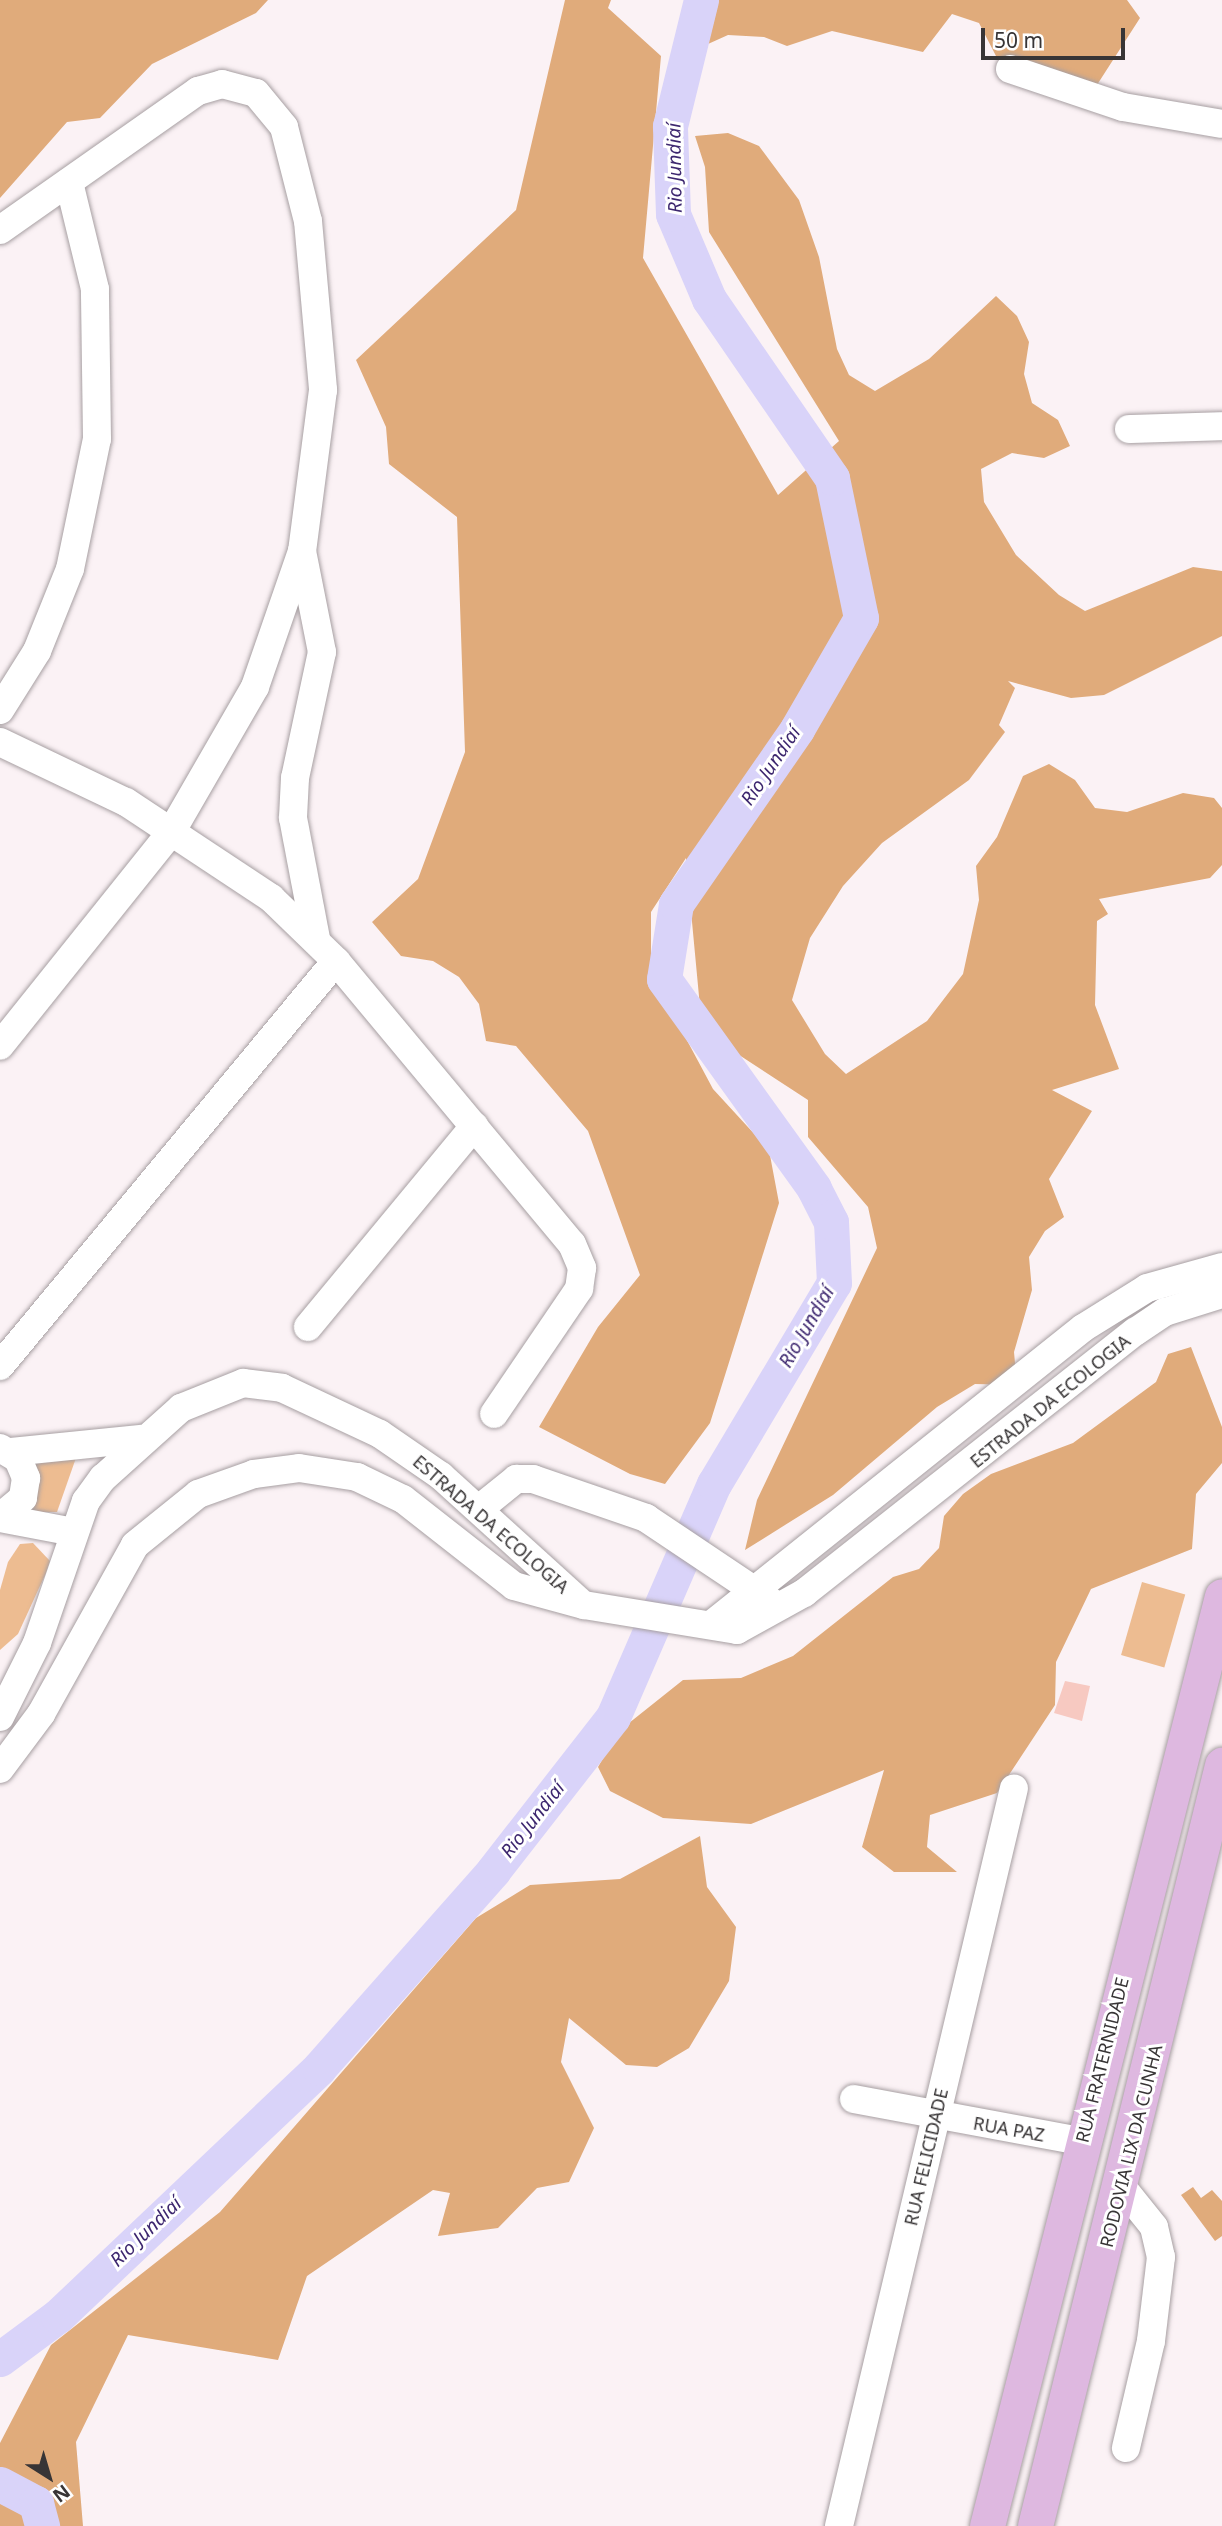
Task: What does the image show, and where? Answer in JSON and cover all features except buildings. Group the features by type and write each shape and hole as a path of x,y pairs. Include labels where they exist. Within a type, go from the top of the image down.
{"main road":[{"name":"RUA FRATERNIDADE","path":"987,2526 1082,2140 1222,1596"},
{"name":"RODOVIA LIX DA CUNHA","path":"1035,2526 1128,2162 1222,1765"},
{"path":"1082,2140 1128,2162"}],"street":[{"path":"1010,69 1123,107 1222,124"},
{"path":"0,230 209,86 246,88 280,117 308,221 322,337 320,433 302,551 255,687 172,831 0,1046"},
{"path":"0,710 37,650 70,569 97,439 95,289 68,182"},
{"path":"1129,429 1222,426"},
{"path":"302,551 323,652 295,778 293,818 316,939"},
{"path":"0,742 172,831 239,873 316,939 572,1244 582,1268 573,1299 494,1414"},
{"path":"0,1366 336,961"},
{"path":"308,1327 474,1126"},
{"path":"1210,1269 1222,1250"},
{"name":"ESTRADA DA ECOLOGIA","path":"711,1625 755,1593 1083,1328 1147,1288 1210,1269"},
{"name":"ESTRADA DA ECOLOGIA","path":"711,1625 737,1630 781,1607 954,1479 1135,1332 1165,1312 1222,1294"},
{"name":"ESTRADA DA ECOLOGIA","path":"0,1717 12,1671 86,1501 140,1439 181,1408 243,1383 282,1388 380,1434 479,1508 584,1605"},
{"path":"5,1450 140,1439"},
{"path":"0,1518 17,1507 26,1488 24,1468 5,1450"},
{"name":"ESTRADA DA ECOLOGIA","path":"0,1769 41,1714 135,1545 198,1494 254,1474 299,1468 357,1477 403,1499 514,1586 584,1605"},
{"path":"479,1508 516,1479 533,1479 646,1518 717,1572 781,1607"},
{"path":"0,1518 74,1532"},
{"path":"584,1605 711,1625"},
{"name":"RUA FELICIDADE","path":"839,2526 1014,1788"},
{"name":"RUA PAZ","path":"854,2099 936,2117 1082,2140"},
{"path":"1126,2448 1151,2341 1161,2257 1154,2227 1128,2162"}],"shaded area":[{"path":"0,0 268,0 256,13 152,64 100,118 67,122 0,198"},
{"path":"565,0 611,0 608,8 661,56 643,258 778,495 839,441 709,232 705,167 695,136 728,133 759,146 799,200 819,257 837,349 849,375 875,391 929,359 996,296 1017,316 1029,342 1024,374 1032,403 1058,420 1070,446 1044,458 1012,453 981,469 984,502 1016,555 1059,595 1085,611 1193,567 1222,571 1222,636 1104,695 1071,698 1008,681 1015,688 999,725 1005,732 969,780 882,843 843,886 810,938 792,1000 825,1054 846,1074 927,1021 963,974 979,900 976,866 997,837 1023,776 1049,764 1075,780 1095,808 1127,812 1183,793 1214,798 1222,808 1222,865 1210,878 1099,899 1108,914 1097,921 1095,1005 1119,1069 1052,1090 1092,1111 1049,1179 1064,1217 1045,1231 1029,1257 1032,1290 1014,1352 1017,1385 975,1384 937,1407 833,1495 745,1550 757,1500 877,1248 868,1207 808,1137 808,1100 733,1051 700,1007 686,858 651,912 651,973 713,1089 769,1150 779,1203 710,1423 665,1484 630,1474 539,1427 598,1327 640,1275 588,1131 516,1046 486,1041 479,1004 459,977 433,961 401,956 372,922 418,879 465,752 457,517 389,464 386,427 356,360 516,210"},
{"path":"719,0 1127,0 1140,18 1095,88 996,56 979,23 952,14 923,52 832,31 787,46 764,37 728,35 708,44"},
{"path":"1191,1347 1222,1427 1222,1463 1196,1494 1192,1549 1091,1589 1056,1662 1055,1705 997,1793 930,1815 927,1847 957,1872 894,1872 862,1847 884,1770 751,1824 663,1818 610,1791 598,1767 619,1731 683,1680 741,1678 793,1656 893,1577 919,1569 939,1548 944,1516 963,1494 991,1474 1073,1443 1156,1382 1168,1354"},
{"path":"77,1455 57,1512 31,1512 34,1462"},
{"path":"33,1543 50,1561 18,1634 0,1650 0,1590 8,1562 20,1544"},
{"path":"1142,1582 1185,1594 1164,1667 1121,1655"},
{"path":"700,1836 707,1887 736,1927 729,1981 689,2048 657,2067 626,2065 569,2018 561,2062 594,2128 569,2182 537,2188 498,2228 438,2236 450,2193 433,2190 307,2276 278,2360 128,2335 76,2442 83,2526 0,2526 0,2443 51,2345 220,2212 476,1918 530,1885 620,1879"},
{"path":"1193,2187 1201,2198 1212,2190 1222,2201 1222,2236 1215,2241 1181,2195"}],"waterway":[{"name":"Rio Jundiaí","path":"0,2359 58,2316 319,2068 493,1871 613,1717 714,1484 834,1283 831,1222 814,1188 664,979 676,904 797,729 861,618 832,478 709,299 673,214 670,126 701,0"},
{"name":"Rio Jundiaí","path":"0,2484 36,2503 42,2526"}]}
